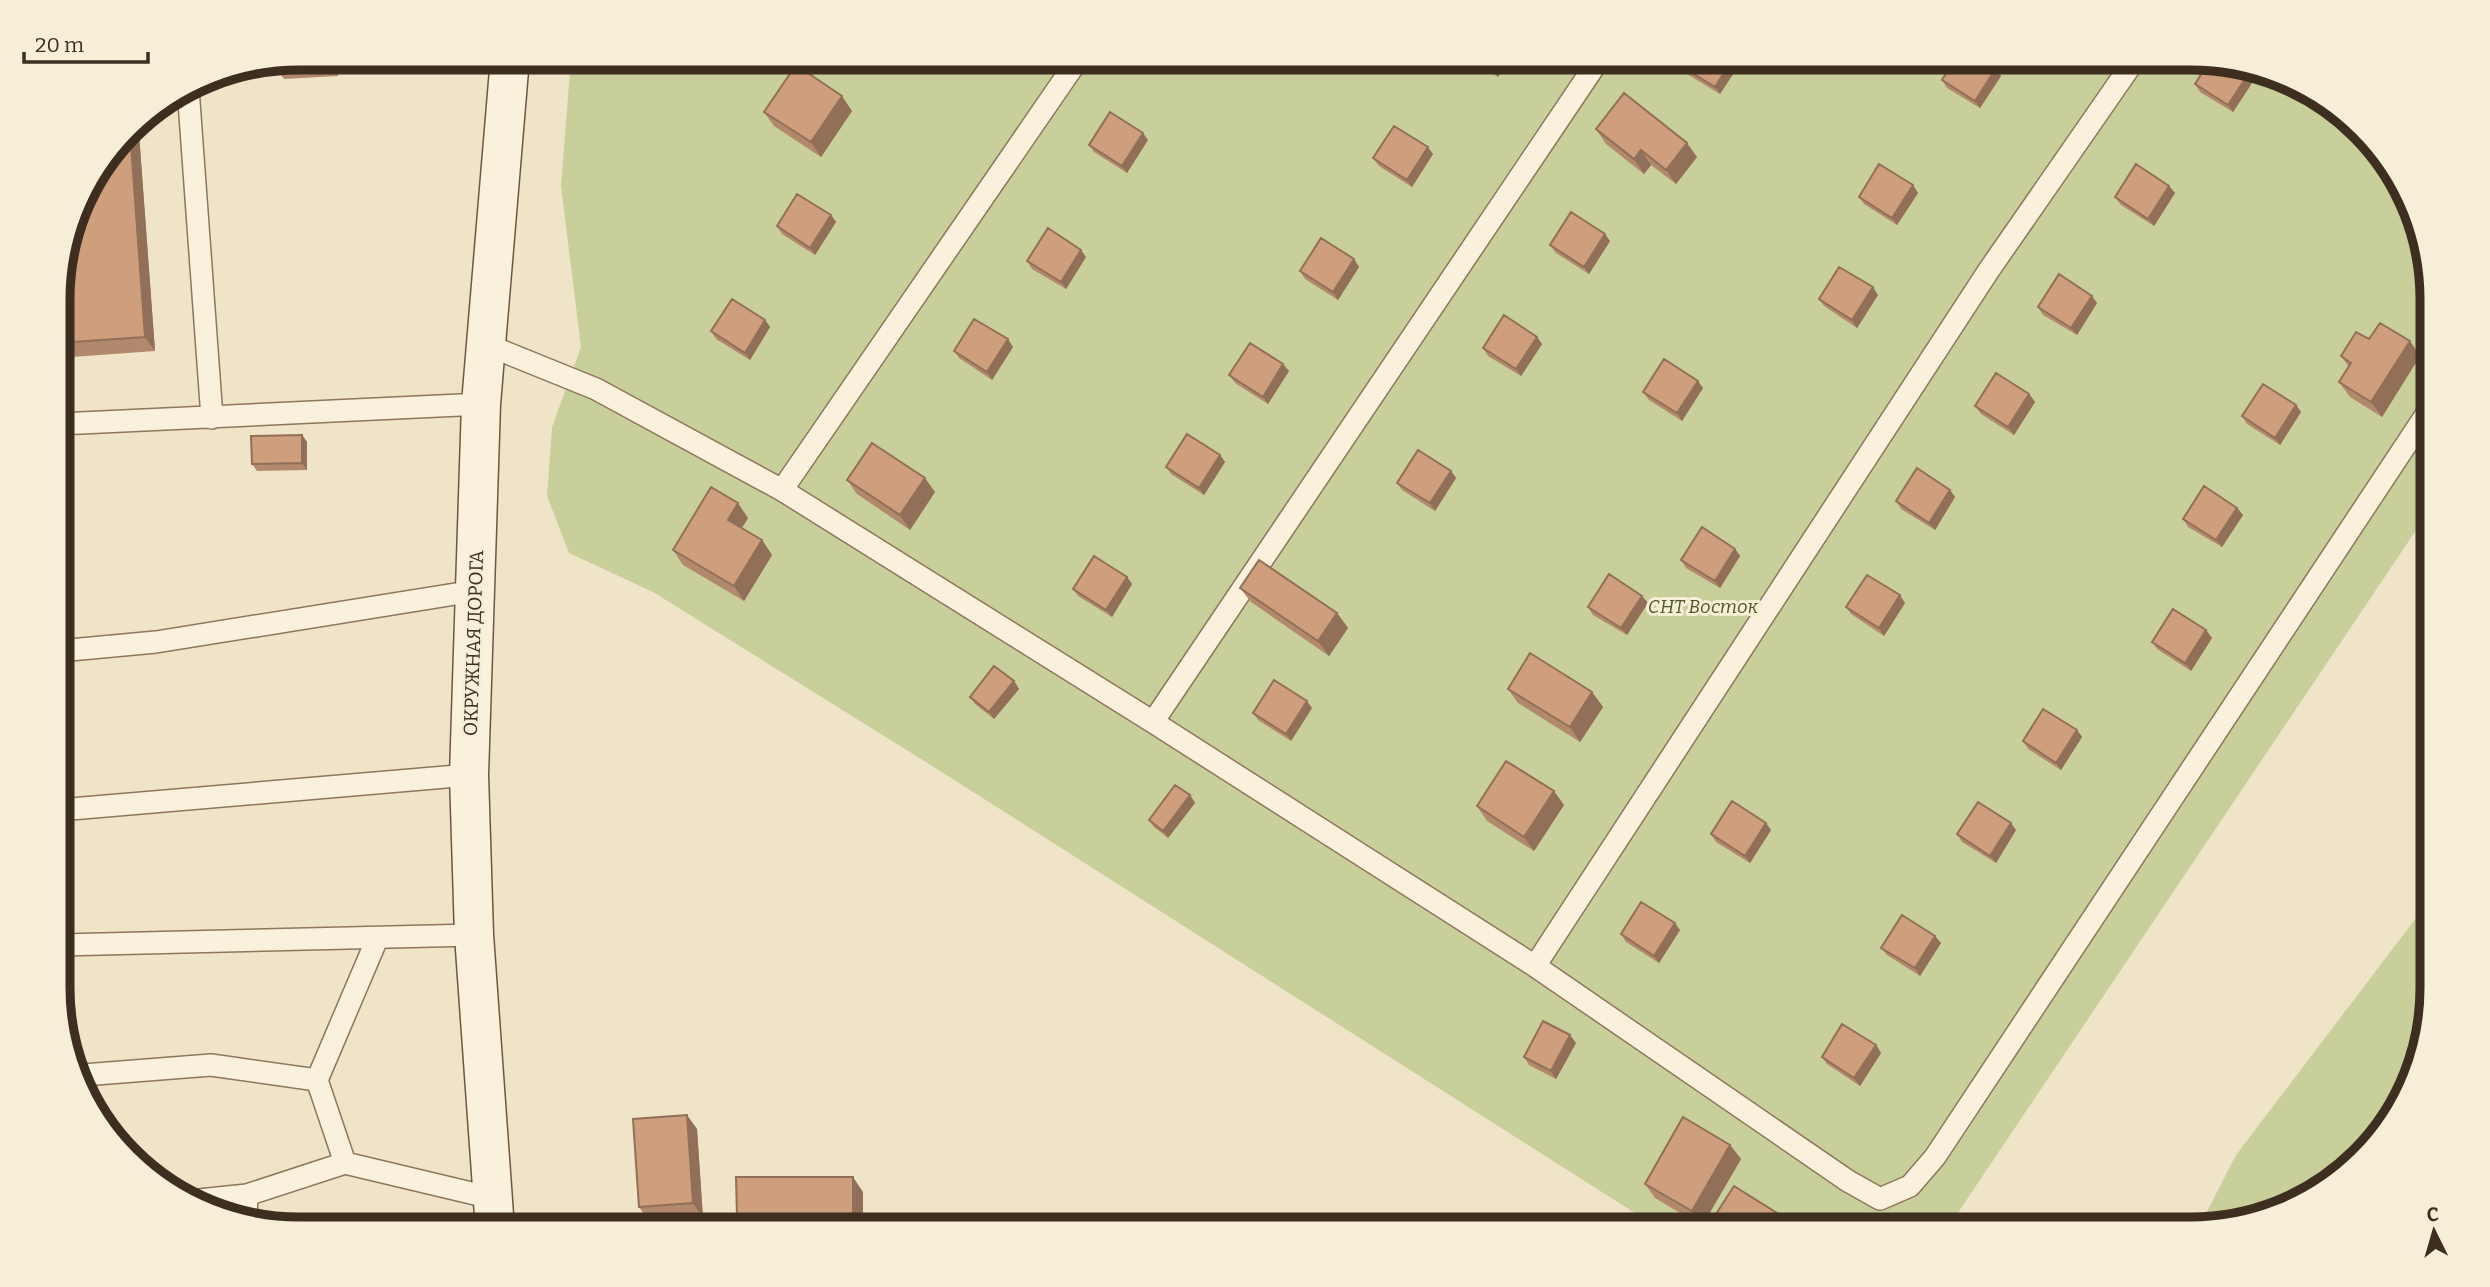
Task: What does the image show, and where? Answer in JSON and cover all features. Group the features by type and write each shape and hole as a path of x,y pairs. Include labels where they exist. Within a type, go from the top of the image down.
{"main road":[{"name":"ОКРУЖНАЯ ДОРОГА","path":"494,1213 474,935 469,775 481,404 509,70"}],"lane":[{"path":"782,490 1071,70"},
{"path":"1153,722 1593,70"},
{"path":"1535,966 1989,270 2128,70"},
{"path":"189,99 212,418"},
{"path":"485,344 596,389 782,490 1153,722 1535,966 1848,1181 1880,1199 1910,1186 1934,1157 2420,424"},
{"path":"70,424 481,404"},
{"path":"70,650 156,642 474,591"},
{"path":"70,809 469,775"},
{"path":"70,944 474,935"},
{"path":"345,1163 317,1080 377,939"},
{"path":"87,1074 211,1065 317,1080"},
{"path":"211,1199 247,1195 345,1163 494,1213"},
{"path":"246,1210 247,1195"}],"green space":[{"name":"СНТ Восток","path":"570,70 2191,70 2235,74 2292,94 2342,127 2363,148 2381,172 2408,226 2416,255 2420,299 2420,524 1955,1217 1641,1217 929,764 653,592 569,553 547,496 552,427 581,347 561,186"},
{"path":"2420,913 2420,1003 2416,1032 2396,1089 2363,1139 2342,1160 2292,1193 2235,1213 2204,1217 2236,1155"}],"building":[{"path":"793,70 803,70 842,96 811,142 764,112"},
{"path":"1687,70 1726,70 1715,87"},
{"path":"1948,70 1995,70 1975,101 1942,80"},
{"path":"2203,71 2246,77 2228,105 2195,84"},
{"path":"1624,93 1687,143 1666,170 1641,150 1634,159 1596,129"},
{"path":"1110,112 1143,133 1122,166 1089,145"},
{"path":"1394,126 1428,147 1407,180 1373,158"},
{"path":"131,144 145,337 70,342 70,284 78,240 87,212 101,185"},
{"path":"1879,164 1913,185 1892,218 1859,197"},
{"path":"2136,164 2169,186 2148,219 2115,197"},
{"path":"797,194 831,215 810,248 777,226"},
{"path":"1571,212 1605,234 1584,267 1550,245"},
{"path":"1048,228 1081,250 1061,282 1027,261"},
{"path":"1321,238 1354,259 1333,292 1300,271"},
{"path":"1839,267 1873,287 1852,320 1819,299"},
{"path":"2059,274 2092,296 2071,328 2038,307"},
{"path":"732,299 765,320 745,353 711,331"},
{"path":"1504,315 1537,337 1516,369 1483,348"},
{"path":"974,319 1008,339 987,372 954,351"},
{"path":"2380,323 2410,341 2371,402 2339,382 2351,363 2341,356 2356,332 2369,339"},
{"path":"1250,343 1283,364 1263,397 1229,375"},
{"path":"1664,359 1698,381 1677,413 1643,392"},
{"path":"1996,373 2029,394 2008,427 1975,406"},
{"path":"2263,384 2296,405 2275,438 2242,416"},
{"path":"1187,434 1220,455 1199,488 1166,467"},
{"path":"302,435 302,463 252,464 251,436"},
{"path":"872,443 925,478 900,515 847,480"},
{"path":"1418,450 1451,471 1430,503 1397,483"},
{"path":"1917,468 1950,490 1929,523 1896,501"},
{"path":"2204,486 2237,508 2216,540 2183,519"},
{"path":"711,487 738,503 728,520 762,540 734,586 673,550"},
{"path":"1702,527 1735,549 1715,581 1681,560"},
{"path":"1094,556 1127,577 1106,610 1073,589"},
{"path":"1259,560 1337,613 1318,641 1240,588"},
{"path":"1609,574 1642,596 1621,628 1588,607"},
{"path":"1867,575 1900,595 1879,628 1846,607"},
{"path":"2173,609 2206,630 2185,663 2152,642"},
{"path":"1530,653 1592,692 1570,727 1508,689"},
{"path":"994,666 1014,681 989,712 970,697"},
{"path":"1274,680 1307,701 1286,734 1253,713"},
{"path":"2043,709 2077,730 2056,763 2023,741"},
{"path":"1506,761 1554,791 1524,837 1477,806"},
{"path":"1175,785 1190,795 1163,831 1149,820"},
{"path":"1732,801 1766,823 1745,856 1711,834"},
{"path":"1978,802 2011,823 1990,856 1957,834"},
{"path":"1641,902 1675,923 1654,956 1621,934"},
{"path":"1902,915 1935,936 1915,968 1881,948"},
{"path":"1543,1021 1570,1035 1551,1071 1524,1057"},
{"path":"1842,1024 1876,1045 1854,1078 1822,1057"},
{"path":"687,1115 693,1203 639,1207 633,1119"},
{"path":"1683,1117 1730,1145 1692,1211 1645,1184"},
{"path":"736,1177 853,1177 853,1217 737,1217"},
{"path":"1734,1186 1780,1215 1779,1217 1714,1217"}]}
